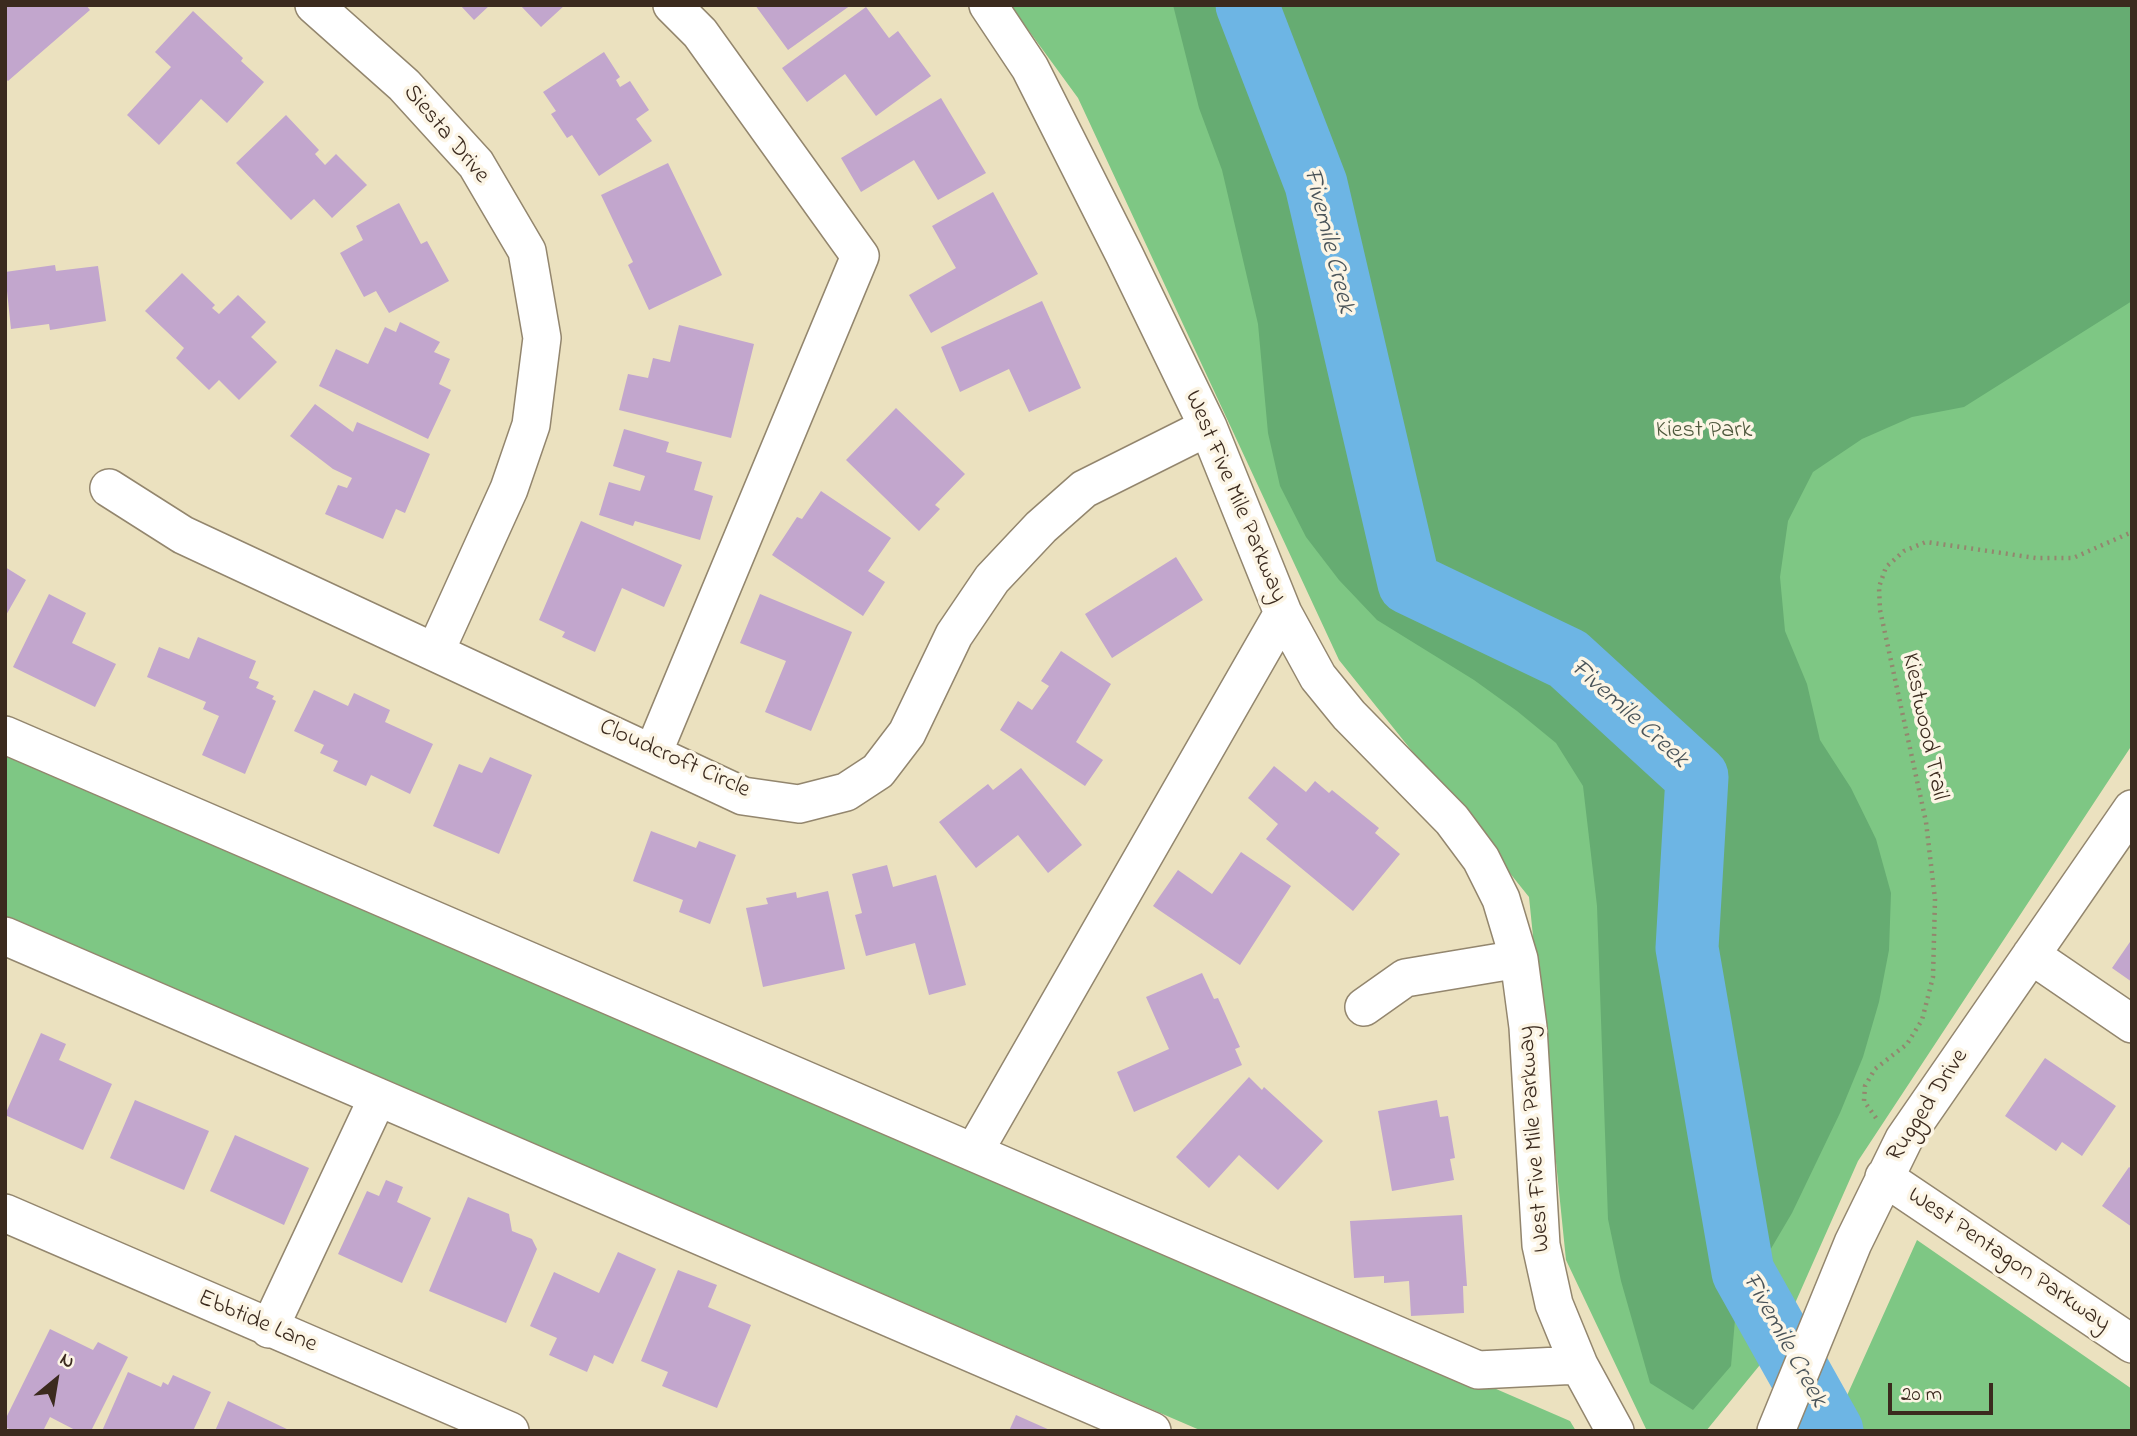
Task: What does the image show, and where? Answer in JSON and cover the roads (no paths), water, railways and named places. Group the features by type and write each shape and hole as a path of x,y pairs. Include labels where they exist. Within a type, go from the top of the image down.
{"street":[{"name":"Siesta Drive","path":"314,5 404,85 476,164 527,251 542,338 531,425 509,489 436,650"},
{"path":"653,753 860,256 700,33 672,5"},
{"name":"West Five Mile Parkway","path":"988,5 1030,68 1208,427 1283,613 1318,677 1349,715 1421,785 1481,859 1501,899 1519,959 1528,1027 1541,1245 1555,1304 1579,1365 1615,1431"},
{"name":"Cloudcroft Circle","path":"109,488 183,535 436,650 744,796 799,804 846,792 878,771 906,733 954,635 992,579 1041,527 1084,489 1208,427"},
{"path":"975,1150 1283,613"},
{"path":"5,735 975,1150 1478,1370 1579,1365"},
{"name":"Rugged Drive","path":"1776,1431 1853,1243 1904,1139 2132,809"},
{"path":"5,936 1152,1431"},
{"path":"2031,955 2132,1024"},
{"path":"1364,1007 1405,978 1519,959"},
{"path":"269,1329 378,1097"},
{"name":"West Pentagon Parkway","path":"1884,1177 2132,1344"},
{"name":"Ebbtide Lane","path":"5,1213 510,1431"}],"waterway":[{"name":"Fivemile Creek","path":"1247,5 1316,184 1409,583 1568,659 1697,777 1687,948 1743,1272 1832,1431"}],"park label":[{"name":"Kiest Park","path":"1704,432"}]}
